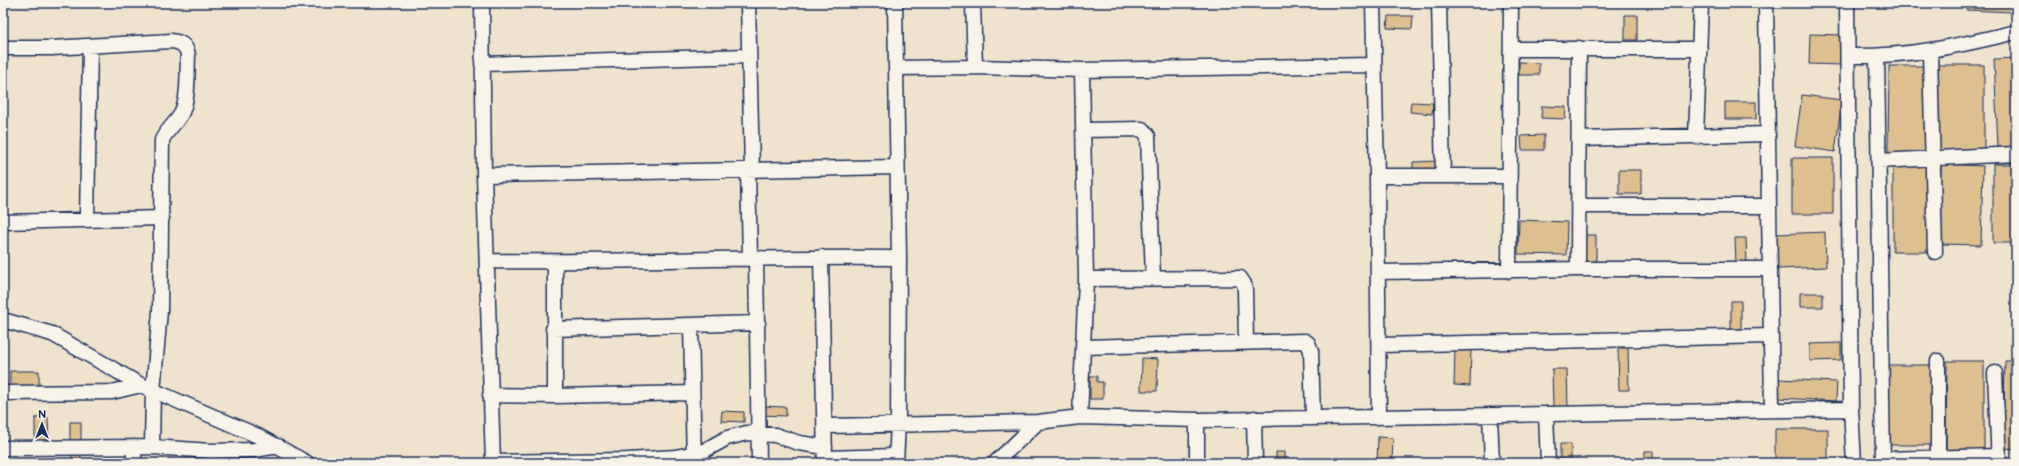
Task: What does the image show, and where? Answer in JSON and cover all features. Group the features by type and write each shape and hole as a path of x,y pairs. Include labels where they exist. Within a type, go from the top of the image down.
{"street":[{"path":"482,3 484,175 493,463 628,462 694,459 727,438 738,434 759,432 775,435 799,443 825,456 896,460 898,423 899,258 895,3"},
{"path":"748,3 750,170 753,258 758,323 759,463"},
{"path":"973,3 975,67"},
{"path":"1373,3 1377,176 1378,417"},
{"path":"1439,3 1443,176"},
{"path":"1509,271 1511,3"},
{"path":"1696,137 1701,3"},
{"path":"1766,3 1768,269 1772,409"},
{"path":"1847,3 1851,409 1854,463"},
{"path":"1848,56 1877,56 1930,51 2016,32"},
{"path":"3,48 90,46 171,41 183,44 187,49 188,55 185,101 178,119 165,134 162,140 160,311 147,388 152,447"},
{"path":"87,220 90,46"},
{"path":"1578,269 1580,48"},
{"path":"1511,49 1700,49"},
{"path":"1930,51 1935,252"},
{"path":"482,64 749,56"},
{"path":"1877,56 1883,461 1999,459 1995,373"},
{"path":"897,68 975,67 1082,70 1374,65"},
{"path":"1080,417 1086,279 1082,70"},
{"path":"1084,130 1137,128 1142,129 1148,136 1153,278"},
{"path":"1580,139 1767,134"},
{"path":"1879,161 2016,154"},
{"path":"484,175 897,167"},
{"path":"1377,176 1509,176"},
{"path":"1579,206 1768,206"},
{"path":"3,222 162,218"},
{"path":"487,261 555,262 821,257 899,258"},
{"path":"821,257 825,456"},
{"path":"555,262 553,329 555,396"},
{"path":"1378,272 1578,269 1768,269"},
{"path":"1086,279 1240,278 1244,284 1245,290 1246,342"},
{"path":"3,320 52,334 147,388 278,446 307,463"},
{"path":"553,329 758,323"},
{"path":"691,326 694,459"},
{"path":"1378,345 1770,336"},
{"path":"1083,347 1301,341 1308,343 1310,351 1313,417"},
{"path":"1938,360 1938,460"},
{"path":"3,393 112,392 147,388"},
{"path":"490,394 555,396 692,393"},
{"path":"825,426 898,423 1038,422 1080,417 1197,420 1772,409 1851,409"},
{"path":"1546,414 1548,463"},
{"path":"1490,415 1492,463"},
{"path":"1254,418 1255,463"},
{"path":"1197,420 1197,463"},
{"path":"995,463 1038,422"},
{"path":"3,448 152,447 240,457 278,446"},
{"path":"134,447 134,463"}],"building":[{"path":"1966,3 2012,3 2012,12 1966,10"},
{"path":"1625,15 1637,15 1637,40 1625,40"},
{"path":"1388,16 1413,16 1412,29 1387,28"},
{"path":"1810,34 1842,35 1841,65 1809,64"},
{"path":"2016,58 2016,146 1998,147 1994,59"},
{"path":"1519,62 1539,63 1539,75 1519,75"},
{"path":"1936,65 1984,65 1984,152 1936,152"},
{"path":"1889,66 1928,66 1926,154 1888,153"},
{"path":"1802,95 1842,100 1835,152 1795,146"},
{"path":"1411,102 1433,103 1432,114 1410,112"},
{"path":"1725,102 1756,102 1756,119 1725,119"},
{"path":"1542,106 1566,107 1565,119 1541,118"},
{"path":"1544,135 1544,150 1522,150 1521,136"},
{"path":"1792,158 1833,158 1833,214 1792,214"},
{"path":"1438,161 1438,171 1413,171 1413,162"},
{"path":"1941,164 1983,166 1981,245 1939,244"},
{"path":"1993,164 2016,164 2016,243 1993,243"},
{"path":"1893,166 1929,166 1929,252 1893,252"},
{"path":"1619,170 1641,170 1641,194 1619,194"},
{"path":"1519,220 1567,222 1566,255 1518,254"},
{"path":"1825,232 1826,267 1777,269 1776,234"},
{"path":"1584,235 1596,235 1596,263 1584,263"},
{"path":"1735,238 1746,238 1747,263 1736,264"},
{"path":"1800,293 1823,293 1823,307 1800,307"},
{"path":"1731,301 1741,301 1741,331 1731,331"},
{"path":"1841,343 1841,360 1810,361 1810,344"},
{"path":"1455,348 1471,348 1470,386 1454,385"},
{"path":"1618,348 1628,348 1629,390 1619,390"},
{"path":"1142,358 1158,359 1157,391 1141,391"},
{"path":"1947,361 1984,361 1984,450 1946,450"},
{"path":"2005,361 2016,361 2016,449 2003,448"},
{"path":"1889,365 1934,365 1935,445 1889,445"},
{"path":"1552,369 1567,369 1568,407 1553,407"},
{"path":"10,371 39,371 39,391 10,392"},
{"path":"1090,376 1097,376 1097,382 1103,382 1103,399 1090,399"},
{"path":"1779,379 1837,382 1836,401 1778,398"},
{"path":"760,406 786,407 786,416 760,415"},
{"path":"722,411 744,412 744,422 721,421"},
{"path":"48,417 49,442 35,442 35,418"},
{"path":"3,419 5,419 5,445 3,445"},
{"path":"70,422 81,422 81,444 70,444"},
{"path":"1775,429 1828,429 1828,463 1775,463"},
{"path":"1378,437 1393,438 1392,463 1377,463"},
{"path":"1560,444 1571,444 1571,459 1560,459"},
{"path":"1645,451 1653,451 1653,463 1645,463"},
{"path":"1276,452 1285,452 1285,463 1276,463"},
{"path":"81,453 81,463 72,463 72,454"},
{"path":"53,460 64,460 64,463 53,463"},
{"path":"204,460 233,460 233,463 204,463"}]}
